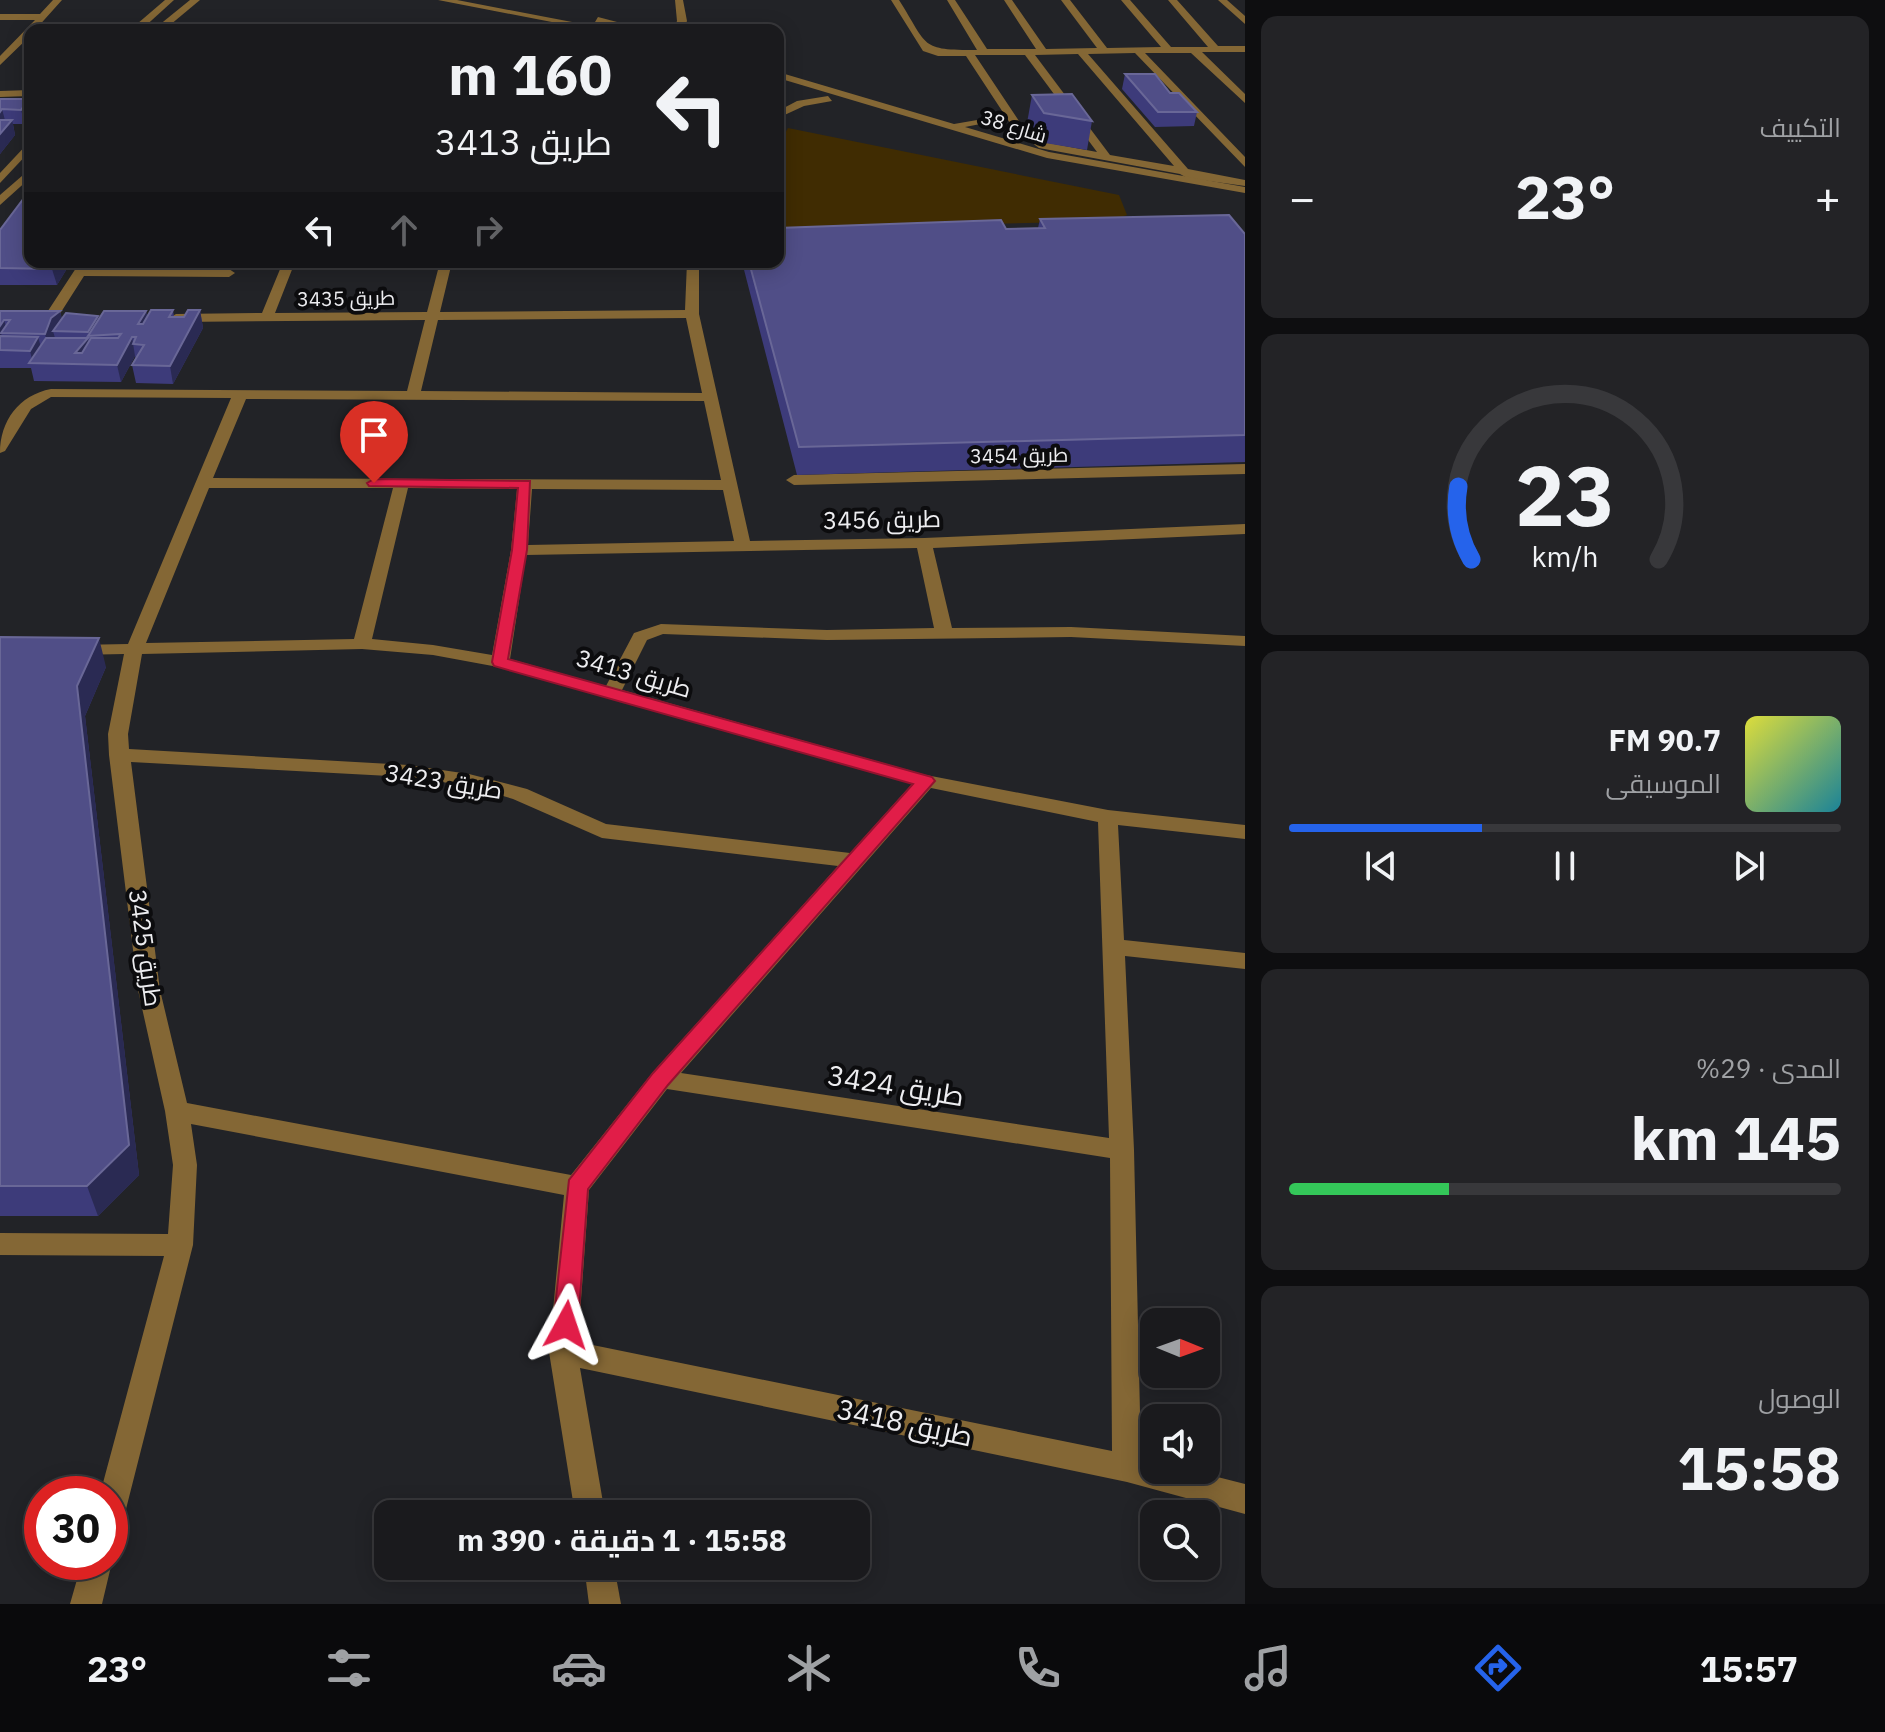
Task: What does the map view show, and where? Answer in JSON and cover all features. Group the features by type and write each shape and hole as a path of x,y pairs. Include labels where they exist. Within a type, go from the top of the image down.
{"street":[{"path":"36,24 58,0"},
{"path":"142,24 170,0"},
{"path":"164,24 196,0"},
{"path":"178,11 211,0"},
{"path":"442,0 576,24"},
{"path":"486,0 607,24"},
{"path":"679,0 681,24"},
{"path":"895,0 926,49 969,53 1245,49"},
{"path":"951,0 984,53"},
{"path":"1008,0 1043,52"},
{"path":"1065,0 1104,51"},
{"path":"1125,0 1169,51"},
{"path":"1172,0 1216,50"},
{"path":"1222,0 1245,21"},
{"path":"668,24 678,12"},
{"path":"0,17 42,17"},
{"path":"0,62 24,36"},
{"path":"1194,50 1245,100"},
{"path":"1138,51 1245,164"},
{"path":"1028,52 1107,158"},
{"path":"1081,52 1187,175"},
{"path":"969,53 1002,112 1039,145 1187,175 1245,183"},
{"name":"شارع 38","path":"784,77 830,96 1107,174 1245,192"},
{"name":"شارع 38","path":"784,85 944,124 1001,146 1245,192"},
{"path":"784,106 788,99 808,93"},
{"path":"0,94 24,94"},
{"path":"784,111 830,96"},
{"path":"944,124 976,124 1002,112"},
{"path":"1001,146 1002,112"},
{"path":"1001,146 1016,136 1015,123"},
{"path":"0,180 24,151"},
{"path":"1047,155 1107,158"},
{"path":"0,201 24,178"},
{"path":"67,317 45,316 83,268"},
{"path":"157,268 229,273"},
{"path":"266,319 287,268"},
{"path":"413,395 445,268"},
{"path":"693,268 692,314 727,485 743,545"},
{"name":"طريق 3435","path":"158,318 692,314"},
{"path":"0,448 28,402 40,394 710,397"},
{"name":"طريق 3425","path":"120,1476 180,1245 185,1165 177,1111 149,990 118,734 134,650 240,395"},
{"name":"طريق 3454","path":"794,480 1245,469"},
{"path":"203,483 727,485"},
{"path":"362,644 402,483"},
{"path":"500,662 519,550 525,484"},
{"name":"طريق 3456","path":"519,550 924,543 1245,529"},
{"path":"924,543 944,634"},
{"path":"611,693 640,637 661,629 827,635 1071,632 1245,641"},
{"name":"طريق 3413","path":"59,650 362,644 433,650 500,662 926,781 1108,817 1245,832"},
{"name":"طريق 3423","path":"119,755 408,771 469,780 520,794 602,831 855,861"},
{"path":"588,1500 563,1352 577,1187 661,1079 926,781"},
{"path":"1108,817 1122,1150 1127,1468"},
{"path":"1113,947 1245,961"},
{"name":"طريق 3424","path":"661,1079 1122,1150"},
{"path":"177,1111 577,1187"},
{"path":"0,1244 180,1245"},
{"name":"طريق 3418","path":"563,1352 1127,1468 1245,1499"},
{"path":"86,1604 92,1580"},
{"path":"601,1580 605,1604"}],"shaded area":[{"path":"788,128 1119,195 1127,215 1112,221 784,229 784,135"}],"building":[{"path":"1125,74 1155,74 1170,93 1179,93 1197,112 1158,112"},
{"path":"1072,94 1092,121 1044,113 1032,95"},
{"path":"0,99 24,99 21,110 2,109 0,112"},
{"path":"0,120 12,120 0,134"},
{"path":"24,198 24,268 52,269 0,268 0,230"},
{"path":"1229,215 1245,234 1245,435 799,447 751,268 784,268 784,228 1001,220 1006,229 1045,228 1040,219"},
{"path":"151,310 173,310 169,317 184,317 188,310 200,310 170,366 132,365 144,345 133,344 136,337 132,337 117,365 29,363 46,338 88,338 75,353 82,353 91,338 118,338 121,334 88,336 104,311 146,311 138,324 143,324"},
{"path":"0,311 60,311 51,318 45,334 1,333 10,320 4,320 0,326"},
{"path":"66,313 98,316 88,332 53,331"},
{"path":"0,336 38,337 30,351 0,350"},
{"path":"0,637 99,638 77,686 129,1145 87,1186 0,1186"}],"route":[{"path":"374,483 525,484 519,550 500,662 926,781 661,1079 577,1187 566,1325"}]}
